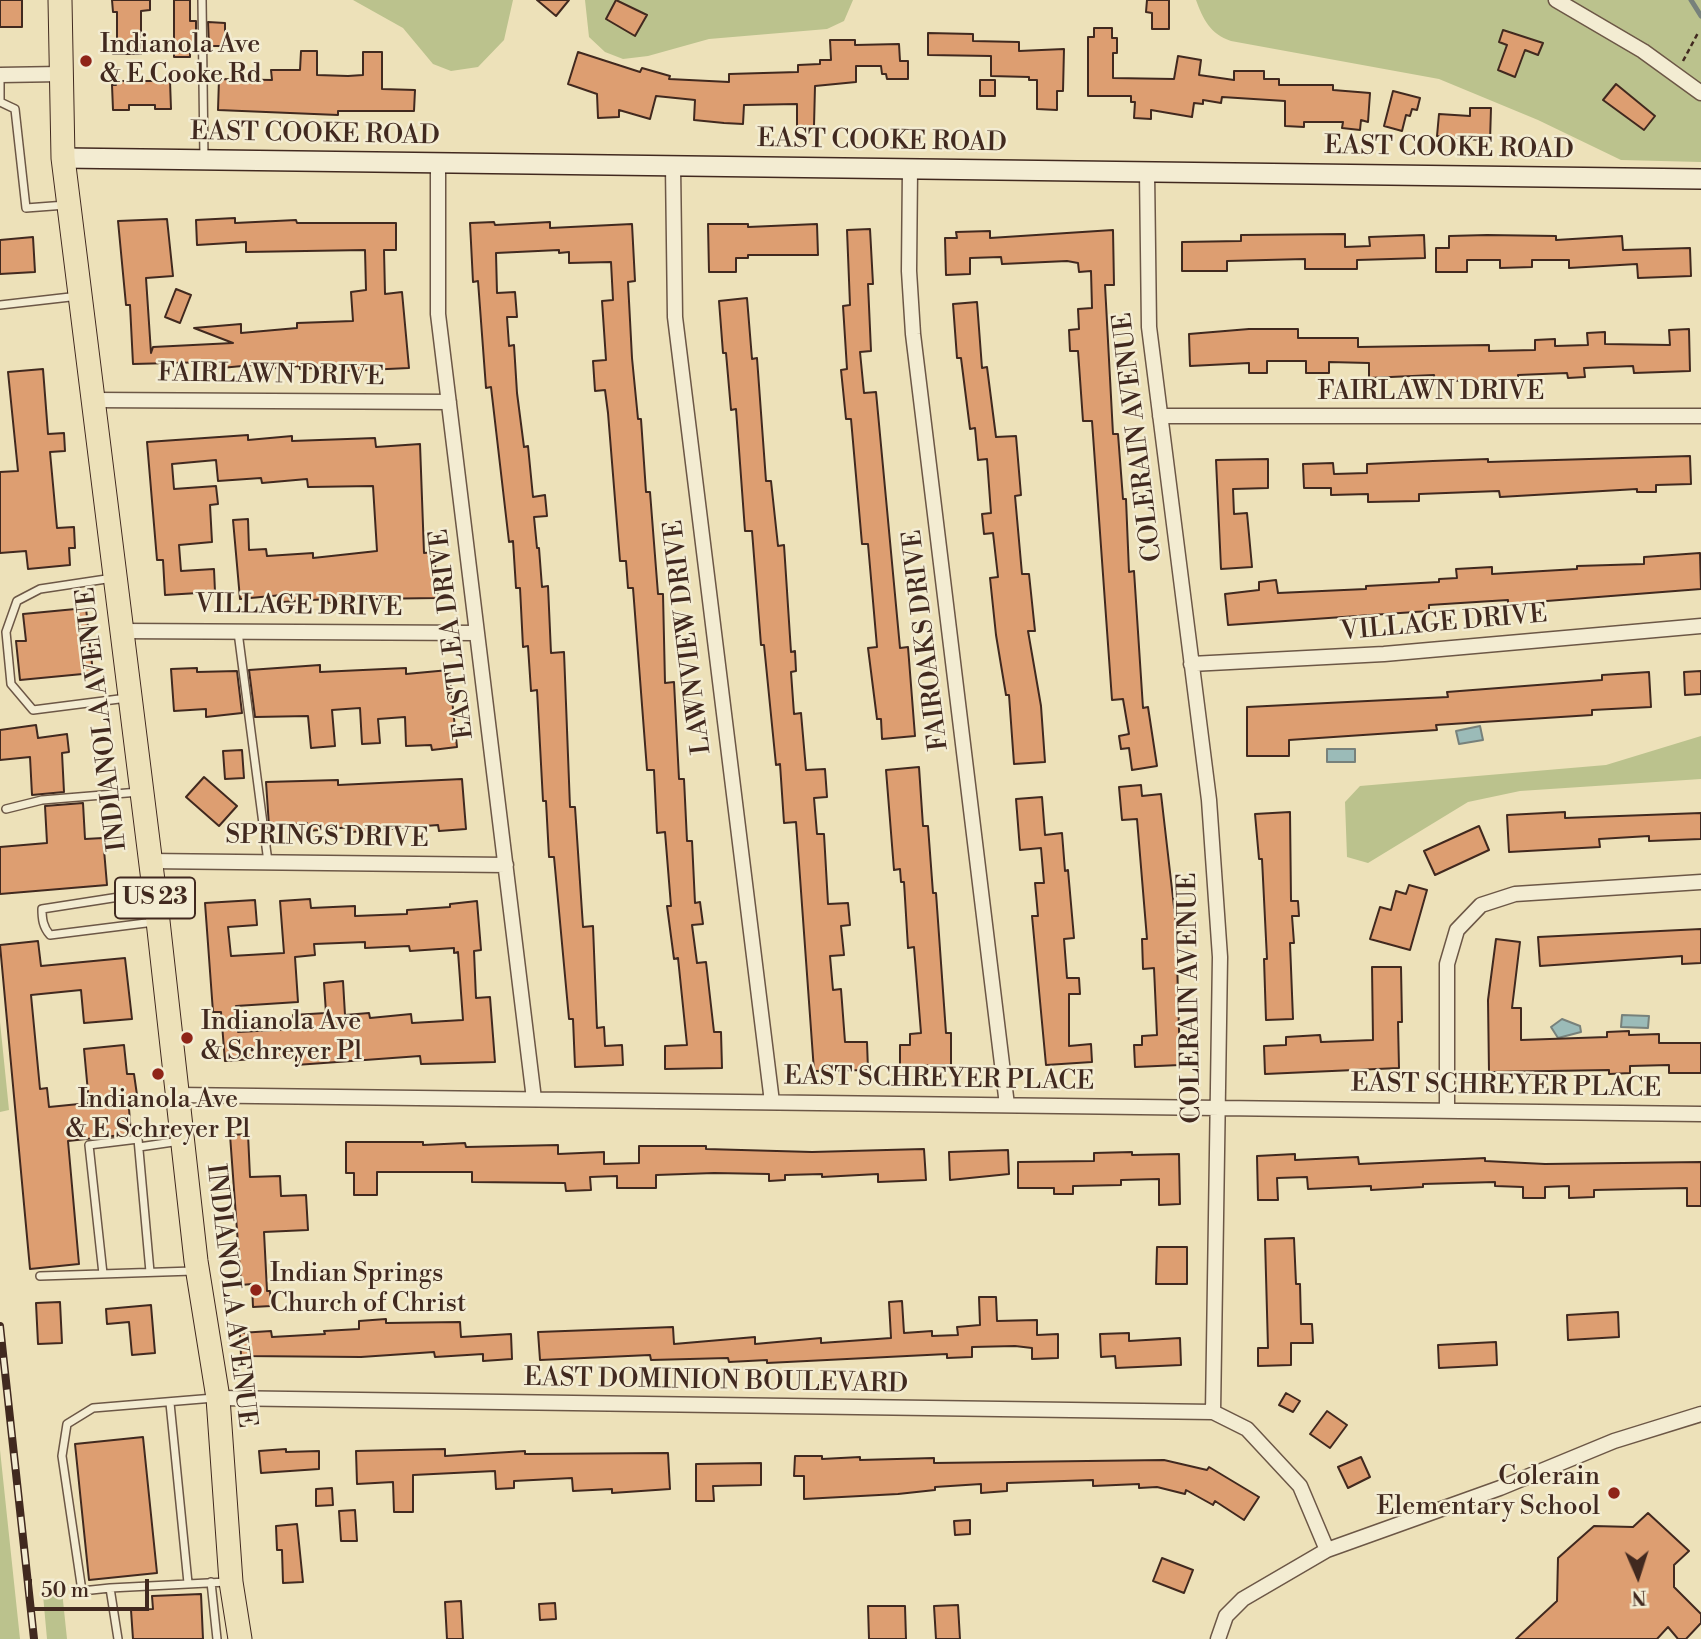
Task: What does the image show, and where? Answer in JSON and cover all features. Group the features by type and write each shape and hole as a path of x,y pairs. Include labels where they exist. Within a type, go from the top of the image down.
{"main road":[{"name":"INDIANOLA AVENUE","path":"61,0 63,158 68,205 148,861 158,921 197,1271 218,1398 221,1582 240,1639"},
{"name":"EAST COOKE ROAD","path":"63,158 1701,179"}],"street":[{"path":"1556,0 1677,74 1701,93"},
{"path":"0,75 61,74"},
{"name":"EASTLEA DRIVE","path":"438,163 438,314 534,1099"},
{"name":"LAWNVIEW DRIVE","path":"673,166 675,317 772,1102"},
{"name":"FAIROAKS DRIVE","path":"910,169 909,271 913,334 1007,1105"},
{"name":"COLERAIN AVENUE","path":"1147,172 1148,314 1209,800 1220,957 1213,1412"},
{"name":"FAIRLAWN DRIVE","path":"92,400 449,402"},
{"name":"FAIRLAWN DRIVE","path":"1160,416 1701,416"},
{"name":"VILLAGE DRIVE","path":"1191,664 1384,654 1701,626"},
{"name":"VILLAGE DRIVE","path":"120,631 477,633"},
{"name":"SPRINGS DRIVE","path":"148,861 506,865"},
{"path":"1447,1111 1447,964 1457,930 1481,905 1515,894 1701,882"},
{"name":"EAST SCHREYER PLACE","path":"177,1095 1701,1114"},
{"name":"EAST DOMINION BOULEVARD","path":"218,1398 1213,1412"},
{"path":"1213,1412 1248,1429 1300,1486 1327,1550"},
{"path":"1218,1639 1226,1616 1243,1599 1327,1550 1500,1488 1614,1441 1701,1414"}],"lane":[{"path":"202,0 204,159"},
{"path":"0,75 0,102 15,109 26,208 68,205"},
{"path":"0,305 79,296"},
{"path":"114,578 40,589 16,601 6,632 11,684 33,710 128,697"},
{"path":"237,631 268,862"},
{"path":"6,809 42,800 140,792"},
{"path":"154,891 42,909 44,927 50,935 158,921"},
{"path":"103,1274 89,1145 138,1139 150,1272"},
{"path":"139,1147 182,1141"},
{"path":"40,1276 197,1271"},
{"path":"217,1639 221,1582 82,1591 62,1456 67,1424 93,1408 218,1398"},
{"path":"170,1402 188,1583"},
{"path":"110,1588 118,1639"}],"path":[{"path":"1677,74 1699,31"}],"green space":[{"path":"353,0 513,0 504,40 478,67 451,71 433,64 403,28"},
{"path":"585,0 853,0 844,21 827,29 709,39 648,56 623,59 605,52 589,37"},
{"path":"1196,0 1701,0 1701,162 1621,160 1538,120 1439,79 1231,41 1208,25"},
{"path":"1701,736 1701,779 1520,791 1468,802 1368,863 1347,857 1345,802 1360,786 1606,765"},
{"path":"0,1022 9,1110 0,1112"},
{"path":"0,1450 20,1639 0,1639"},
{"path":"62,1591 67,1639 47,1639 43,1595"}],"water":[{"path":"1480,726 1483,740 1459,744 1456,731"},
{"path":"1327,749 1355,749 1355,762 1327,762"},
{"path":"1622,1015 1649,1016 1648,1028 1621,1027"},
{"path":"1562,1019 1580,1026 1581,1032 1558,1038 1551,1027"}],"building":[{"path":"0,0 22,0 22,27 0,27"},
{"path":"112,0 150,0 150,10 141,11 141,54 113,54 113,39 117,39 117,12 113,12"},
{"path":"174,0 190,0 190,21 196,21 196,45 190,45 190,57 174,57"},
{"path":"537,0 569,0 556,16"},
{"path":"616,0 647,15 635,36 606,19"},
{"path":"1147,0 1169,0 1169,29 1152,29 1152,13 1146,12"},
{"path":"208,22 225,23 225,46 209,46"},
{"path":"1094,28 1112,28 1112,38 1117,38 1117,53 1113,53 1113,78 1174,79 1178,56 1201,60 1199,75 1234,80 1234,71 1264,71 1264,79 1279,79 1279,85 1333,85 1333,90 1370,93 1368,122 1361,120 1360,130 1342,128 1343,122 1304,122 1304,127 1285,126 1285,101 1222,97 1221,103 1203,100 1203,104 1194,103 1192,117 1151,110 1151,119 1134,118 1135,102 1131,102 1131,96 1088,96 1088,37 1094,37"},
{"path":"1503,30 1543,43 1538,55 1525,50 1515,77 1498,70 1507,45 1499,42"},
{"path":"928,33 973,34 973,41 1019,42 1019,51 1064,49 1063,91 1057,91 1057,110 1037,109 1037,80 1029,80 1029,77 991,76 991,56 928,55"},
{"path":"830,40 855,40 855,45 899,44 900,61 908,61 908,79 887,79 886,74 882,74 881,66 856,66 856,82 815,86 814,126 797,126 797,104 744,105 743,124 724,123 694,120 695,100 656,96 650,119 619,110 619,117 598,118 597,94 568,84 578,52 640,72 642,68 670,76 669,79 729,82 729,74 798,72 798,65 820,64 820,60 831,60"},
{"path":"301,51 317,51 317,75 348,76 363,75 363,52 382,52 382,89 415,90 414,111 338,111 338,115 218,110 219,79 272,80 271,70 300,70"},
{"path":"980,80 995,80 995,96 980,96"},
{"path":"115,81 170,81 171,109 155,109 155,105 129,105 129,110 113,110 112,85 116,85"},
{"path":"1616,84 1655,116 1644,130 1603,100"},
{"path":"1393,91 1420,98 1417,110 1412,109 1410,116 1406,115 1402,131 1384,126"},
{"path":"1470,108 1491,108 1490,141 1437,136 1439,114 1470,116"},
{"path":"235,218 235,223 296,220 297,223 396,223 396,250 384,250 385,294 402,292 409,368 345,371 345,366 300,369 300,366 254,370 253,365 210,369 210,362 133,364 130,305 126,305 118,221 167,219 173,276 146,278 151,353 153,347 233,343 194,328 241,324 241,333 297,328 297,323 353,321 351,292 366,290 365,250 246,252 246,242 197,245 196,220"},
{"path":"494,222 495,225 550,222 550,228 632,224 635,281 628,282 632,358 638,419 641,419 646,492 650,492 658,594 663,594 665,683 674,682 679,779 684,779 687,841 692,841 695,903 700,902 703,924 692,925 697,963 706,962 714,1032 721,1032 722,1068 665,1069 665,1046 687,1045 678,958 674,959 667,906 671,906 665,832 657,833 654,770 647,770 633,588 628,588 626,561 620,561 605,390 595,391 593,361 606,360 602,301 613,300 611,262 569,263 569,252 559,253 559,250 496,253 497,293 515,292 517,317 507,317 509,346 514,345 517,393 524,447 528,446 533,497 545,495 547,516 534,517 537,548 542,587 548,586 551,653 564,652 570,807 575,807 583,927 593,926 597,1028 604,1027 605,1046 622,1045 623,1065 575,1067 573,1019 569,1019 554,857 549,857 546,801 543,801 537,690 531,691 528,646 523,647 520,588 516,588 513,541 509,542 491,387 486,388 478,281 473,282 470,223"},
{"path":"708,224 748,224 748,227 817,224 818,255 748,255 748,258 736,258 736,272 709,272"},
{"path":"870,229 873,284 868,284 871,351 860,352 864,393 876,392 900,648 908,647 915,736 882,739 868,648 877,647 868,544 862,544 851,419 846,419 841,370 847,369 843,306 850,305 847,230"},
{"path":"1113,230 1114,285 1105,285 1113,434 1118,434 1123,499 1126,499 1129,572 1134,571 1143,708 1148,707 1157,766 1132,770 1129,748 1121,749 1119,736 1129,734 1123,699 1112,700 1092,421 1083,421 1078,351 1070,351 1069,330 1079,329 1078,309 1092,308 1091,271 1079,272 1078,263 1067,261 1002,264 1001,257 970,258 970,274 946,275 945,238 957,238 956,232 990,231 990,238"},
{"path":"1345,234 1345,247 1370,246 1369,237 1424,235 1425,258 1357,260 1357,269 1305,269 1305,259 1227,261 1227,271 1182,271 1182,242 1241,241 1241,235"},
{"path":"1449,236 1556,236 1556,240 1622,236 1623,250 1690,248 1691,276 1638,278 1637,264 1569,268 1569,260 1532,260 1532,267 1500,268 1500,260 1467,260 1467,272 1436,272 1436,248 1449,248"},
{"path":"33,237 35,272 0,274 0,240"},
{"path":"176,289 191,295 180,323 165,317"},
{"path":"747,298 752,359 757,358 766,481 771,481 778,546 784,545 791,652 795,651 796,671 791,672 794,714 801,713 806,770 825,769 827,797 814,798 817,834 824,834 828,904 848,903 850,925 841,926 844,955 830,956 833,990 841,989 845,1042 867,1042 868,1070 814,1071 796,822 784,823 780,764 776,765 764,645 761,645 752,531 745,531 736,409 731,410 726,353 723,353 719,301"},
{"path":"977,302 982,368 987,367 996,437 1016,436 1021,495 1015,496 1022,574 1029,574 1035,631 1028,631 1041,706 1045,762 1014,764 1009,695 1006,695 996,635 990,578 998,577 993,533 984,534 982,514 991,513 987,459 978,460 975,428 970,429 961,358 957,358 953,304"},
{"path":"1249,329 1298,329 1298,338 1358,338 1358,347 1489,345 1489,351 1535,350 1535,340 1555,339 1555,346 1588,345 1587,333 1605,332 1605,344 1670,345 1669,330 1689,329 1690,371 1634,373 1633,366 1584,368 1585,377 1568,378 1567,373 1518,375 1518,380 1435,381 1434,375 1369,378 1369,363 1329,362 1329,373 1306,373 1306,361 1267,361 1267,373 1249,373 1249,363 1190,366 1189,334"},
{"path":"43,369 48,434 64,433 65,451 50,452 57,528 74,527 75,548 69,548 70,565 28,569 26,551 0,553 0,472 18,471 8,372"},
{"path":"248,435 248,440 292,436 292,441 375,438 376,447 420,444 424,553 434,552 438,598 365,599 328,603 327,599 282,602 282,595 240,599 233,520 248,519 249,550 266,549 267,556 313,553 313,558 377,551 373,486 308,487 307,479 262,483 261,478 218,481 216,460 172,464 174,489 216,486 218,504 210,505 212,542 179,545 181,571 214,569 215,592 165,595 163,560 157,560 147,442"},
{"path":"1690,456 1691,484 1656,485 1656,492 1637,492 1637,489 1500,497 1499,491 1419,494 1419,501 1368,502 1368,494 1331,495 1331,488 1304,488 1303,464 1333,463 1334,474 1367,473 1367,464"},
{"path":"1268,459 1268,488 1233,489 1234,514 1247,513 1252,567 1221,569 1216,460"},
{"path":"1700,553 1701,589 1508,604 1508,600 1429,605 1429,611 1228,625 1225,594 1259,590 1259,582 1276,580 1278,593 1366,589 1366,586 1439,582 1439,579 1457,578 1456,569 1492,567 1492,574 1577,569 1577,566 1644,564 1644,557"},
{"path":"86,608 93,673 20,680 16,641 26,641 23,614"},
{"path":"320,665 320,672 406,668 406,674 449,670 457,747 432,750 431,745 406,746 405,717 378,719 380,743 362,744 360,708 332,710 335,746 311,748 308,716 255,717 249,670"},
{"path":"197,668 197,672 237,671 242,713 206,717 206,709 174,711 171,669"},
{"path":"1701,671 1701,694 1685,695 1684,672"},
{"path":"1649,672 1651,707 1592,710 1592,715 1436,725 1437,730 1289,740 1289,756 1247,756 1247,707 1448,697 1447,692 1602,680 1602,675"},
{"path":"36,725 38,738 67,734 69,752 62,753 64,792 32,795 30,757 0,760 0,730"},
{"path":"242,750 244,778 225,779 223,751"},
{"path":"919,767 923,826 928,826 933,893 936,893 946,1033 951,1033 951,1065 900,1066 900,1045 910,1045 910,1034 921,1033 914,947 908,948 904,882 901,882 900,869 894,870 886,770"},
{"path":"204,777 237,806 219,826 186,797"},
{"path":"462,779 466,829 439,831 438,825 351,832 351,827 308,831 307,823 269,826 266,782 338,780 338,785"},
{"path":"1141,785 1142,796 1161,794 1176,924 1180,1065 1135,1067 1134,1045 1142,1045 1142,1036 1157,1035 1154,968 1143,969 1142,939 1147,939 1137,819 1122,820 1119,787"},
{"path":"1042,797 1045,835 1062,833 1065,871 1068,870 1074,938 1064,939 1067,978 1079,978 1080,994 1069,994 1069,1046 1091,1044 1092,1062 1046,1065 1032,916 1038,916 1035,883 1044,883 1041,848 1020,850 1016,799"},
{"path":"83,803 85,839 103,838 107,885 0,894 0,847 47,843 45,806"},
{"path":"1290,812 1291,901 1298,901 1299,916 1292,916 1294,943 1290,943 1293,1019 1266,1020 1264,959 1267,959 1262,859 1259,859 1255,814"},
{"path":"1565,812 1565,818 1701,813 1701,839 1649,841 1649,836 1599,839 1600,847 1509,852 1507,815"},
{"path":"1479,826 1489,850 1435,875 1424,851"},
{"path":"1409,885 1427,890 1410,950 1370,939 1380,907 1391,910 1396,891 1406,894"},
{"path":"310,899 311,908 355,906 355,916 407,914 407,910 450,907 450,904 477,901 481,950 474,951 476,998 490,997 495,1062 421,1064 420,1056 296,1065 296,1056 225,1061 221,1012 213,1012 205,903 255,900 257,925 228,927 231,956 284,953 280,901","holes":["365,942 365,948 409,946 410,951 454,948 454,953 458,952 463,1020 412,1023 411,1014 370,1018 369,1013 345,1015 343,981 324,983 326,1013 293,1015 294,1029 238,1032 236,1006 298,1002 295,957 315,955 314,944"]},
{"path":"1701,929 1701,963 1682,964 1682,956 1540,966 1538,937"},
{"path":"1496,939 1520,942 1512,1008 1521,1008 1521,1040 1607,1037 1607,1032 1629,1031 1629,1035 1659,1034 1659,1043 1701,1043 1701,1073 1669,1073 1669,1065 1630,1066 1630,1073 1609,1074 1609,1070 1489,1072 1488,1000"},
{"path":"38,941 41,966 125,958 132,1019 84,1023 81,990 31,995 40,1089 47,1088 49,1107 89,1103 84,1049 124,1045 127,1074 134,1074 137,1095 128,1096 131,1134 68,1141 79,1264 30,1269 0,945"},
{"path":"1372,967 1401,967 1399,1068 1265,1074 1264,1046 1286,1045 1286,1037 1320,1035 1321,1042 1373,1040"},
{"path":"248,1134 250,1177 280,1176 281,1196 306,1195 308,1230 264,1232 267,1291 270,1291 271,1306 253,1307 252,1284 241,1285 230,1135"},
{"path":"346,1142 423,1142 423,1145 465,1143 466,1147 558,1145 558,1154 604,1152 604,1164 639,1163 639,1146 706,1146 706,1149 812,1152 924,1149 926,1180 878,1182 878,1174 822,1177 822,1174 785,1175 785,1180 769,1181 769,1174 714,1173 656,1175 656,1188 617,1188 617,1176 590,1177 591,1190 566,1191 565,1183 472,1182 472,1172 377,1172 377,1195 354,1195 354,1173 346,1173"},
{"path":"1008,1150 1009,1174 950,1180 949,1152"},
{"path":"1132,1152 1132,1155 1179,1154 1180,1204 1159,1205 1159,1179 1121,1180 1121,1185 1073,1186 1073,1194 1054,1194 1054,1188 1018,1188 1018,1162 1094,1161 1094,1153"},
{"path":"1295,1154 1295,1160 1358,1157 1359,1164 1485,1158 1485,1161 1545,1164 1701,1162 1701,1206 1687,1206 1687,1188 1594,1190 1594,1197 1569,1198 1569,1186 1545,1187 1545,1198 1523,1198 1523,1187 1495,1186 1495,1182 1423,1184 1423,1187 1371,1190 1371,1186 1308,1189 1307,1177 1277,1178 1278,1200 1258,1200 1257,1156"},
{"path":"1294,1238 1296,1284 1300,1284 1301,1324 1312,1324 1313,1343 1291,1343 1291,1365 1258,1366 1258,1348 1268,1348 1265,1239"},
{"path":"1157,1247 1187,1247 1187,1284 1156,1284"},
{"path":"979,1297 996,1297 997,1321 1037,1320 1037,1335 1058,1334 1058,1358 1032,1359 1032,1348 1015,1346 972,1347 972,1357 947,1358 947,1354 767,1363 767,1360 729,1362 728,1358 651,1360 650,1355 540,1360 538,1332 673,1327 674,1344 755,1337 755,1344 821,1338 821,1343 891,1338 889,1302 902,1301 904,1333 932,1331 932,1336 958,1335 957,1327 980,1325"},
{"path":"60,1302 62,1343 38,1344 36,1303"},
{"path":"151,1305 155,1353 132,1355 129,1322 107,1324 106,1309"},
{"path":"1618,1312 1619,1337 1568,1340 1567,1315"},
{"path":"386,1319 386,1323 460,1322 461,1337 511,1334 512,1359 483,1361 483,1354 435,1357 434,1352 361,1357 241,1356 240,1333 271,1331 272,1337 325,1334 324,1331 359,1329 359,1321"},
{"path":"1129,1333 1129,1341 1180,1338 1181,1365 1116,1368 1115,1356 1101,1357 1100,1334"},
{"path":"1496,1342 1497,1365 1439,1368 1438,1345"},
{"path":"1286,1393 1300,1401 1293,1412 1279,1405"},
{"path":"1327,1411 1347,1425 1330,1448 1310,1434"},
{"path":"143,1437 157,1573 89,1580 75,1444"},
{"path":"286,1449 286,1452 319,1451 319,1469 261,1473 259,1451"},
{"path":"445,1449 445,1456 525,1451 525,1454 668,1453 670,1489 612,1493 612,1489 573,1491 572,1478 514,1481 514,1488 496,1489 495,1471 413,1475 413,1512 394,1512 393,1482 357,1484 356,1451"},
{"path":"795,1456 822,1456 822,1459 860,1457 860,1460 934,1458 934,1463 1164,1460 1207,1470 1209,1467 1259,1497 1244,1520 1215,1501 1213,1505 1186,1490 1185,1494 1157,1487 1139,1488 1139,1484 1093,1486 1093,1480 1007,1483 1007,1491 981,1493 981,1484 935,1487 935,1490 898,1494 804,1499 804,1476 794,1476"},
{"path":"1361,1457 1370,1477 1348,1488 1338,1467"},
{"path":"761,1463 761,1485 713,1486 714,1501 696,1501 696,1464"},
{"path":"332,1488 333,1505 316,1506 316,1489"},
{"path":"355,1510 357,1541 341,1541 339,1511"},
{"name":"Colerain Elementary School","path":"1648,1513 1689,1551 1674,1565 1674,1587 1701,1614 1701,1623 1686,1639 1678,1639 1668,1627 1657,1639 1516,1639 1557,1601 1558,1558 1594,1526 1633,1527"},
{"path":"970,1520 970,1534 955,1535 954,1521"},
{"path":"297,1524 303,1582 283,1583 282,1550 277,1550 276,1526"},
{"path":"1162,1558 1193,1570 1184,1593 1153,1581"},
{"path":"201,1594 203,1639 133,1639 131,1610 153,1609 152,1596"},
{"path":"461,1601 463,1639 447,1639 445,1602"},
{"path":"555,1603 556,1619 540,1620 539,1604"},
{"path":"958,1605 960,1639 936,1639 934,1606"},
{"path":"868,1606 905,1606 906,1639 869,1639"}],"waterway":[{"path":"1691,0 1701,16"}],"railway":[{"path":"0,1326 34,1639"}],"place":[{"name":"Indianola Ave & E Cooke Rd","path":"86,61"},
{"name":"Indianola Ave & Schreyer Pl","path":"187,1038"},
{"name":"Indianola Ave & E Schreyer Pl","path":"158,1074"},
{"name":"Indian Springs Church of Christ","path":"256,1290"},
{"name":"Colerain Elementary School","path":"1614,1493"}]}
